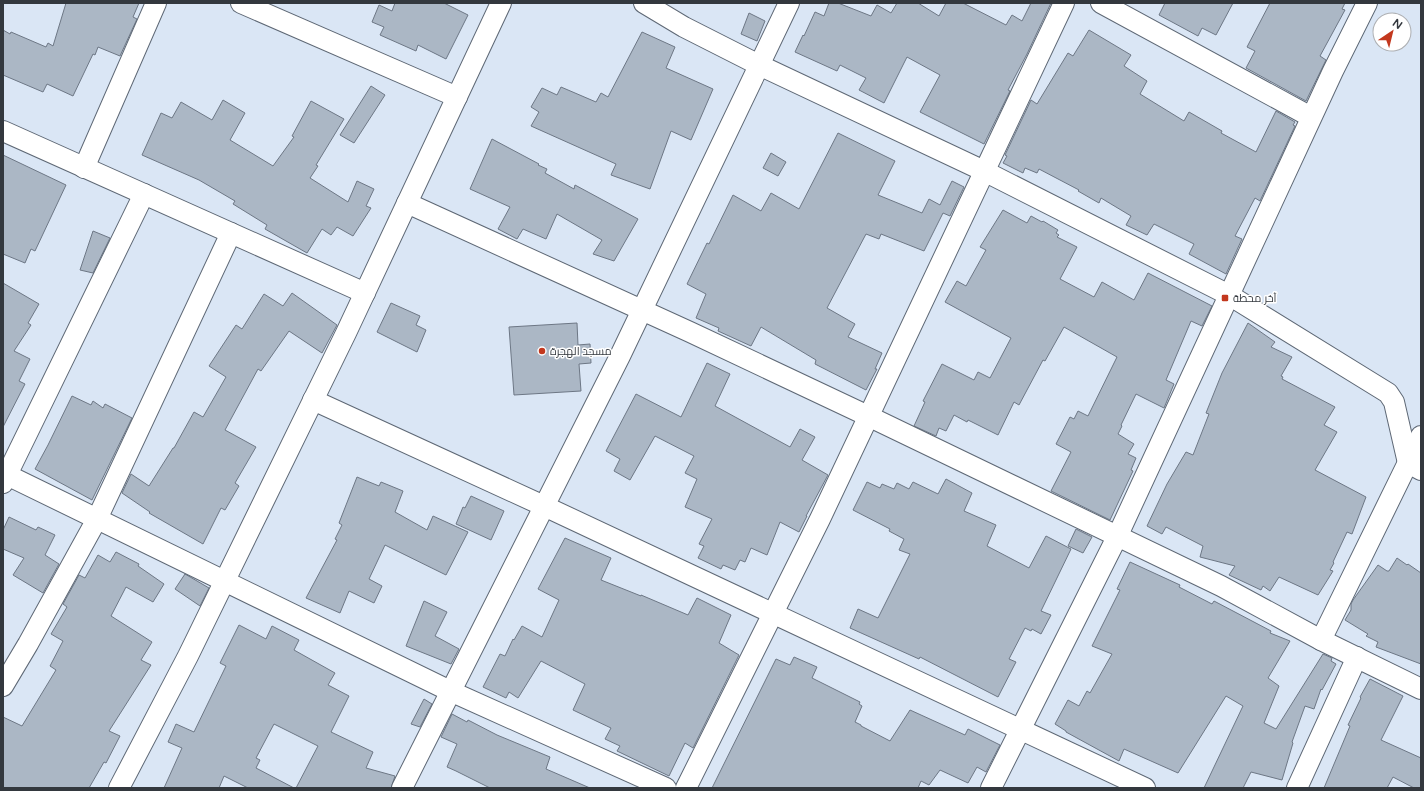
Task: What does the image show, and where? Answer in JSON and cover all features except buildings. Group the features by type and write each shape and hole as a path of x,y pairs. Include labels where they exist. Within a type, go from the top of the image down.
{"street":[{"path":"84,168 156,3"},
{"path":"241,3 457,97"},
{"path":"121,787 188,656 365,293 501,3"},
{"path":"644,3 684,27 759,65 984,171 1229,295 1388,393 1394,402 1414,467"},
{"path":"402,788 620,356 789,3"},
{"path":"686,788 820,519 1064,3"},
{"path":"1101,3 1311,117"},
{"path":"991,788 1117,537 1311,117 1367,3"},
{"path":"3,131 365,293"},
{"path":"144,194 4,477 97,519 450,691 666,788"},
{"path":"407,203 868,416 1221,586 1321,640 1421,689"},
{"path":"3,686 97,519 231,233"},
{"path":"313,400 544,506 1145,788"},
{"path":"1321,640 1414,467 1421,436"},
{"path":"1298,788 1357,657"}],"place":[{"name":"آخر محطة","path":"1225,298"},
{"name":"مسجد الهجرة","path":"542,351"}]}
